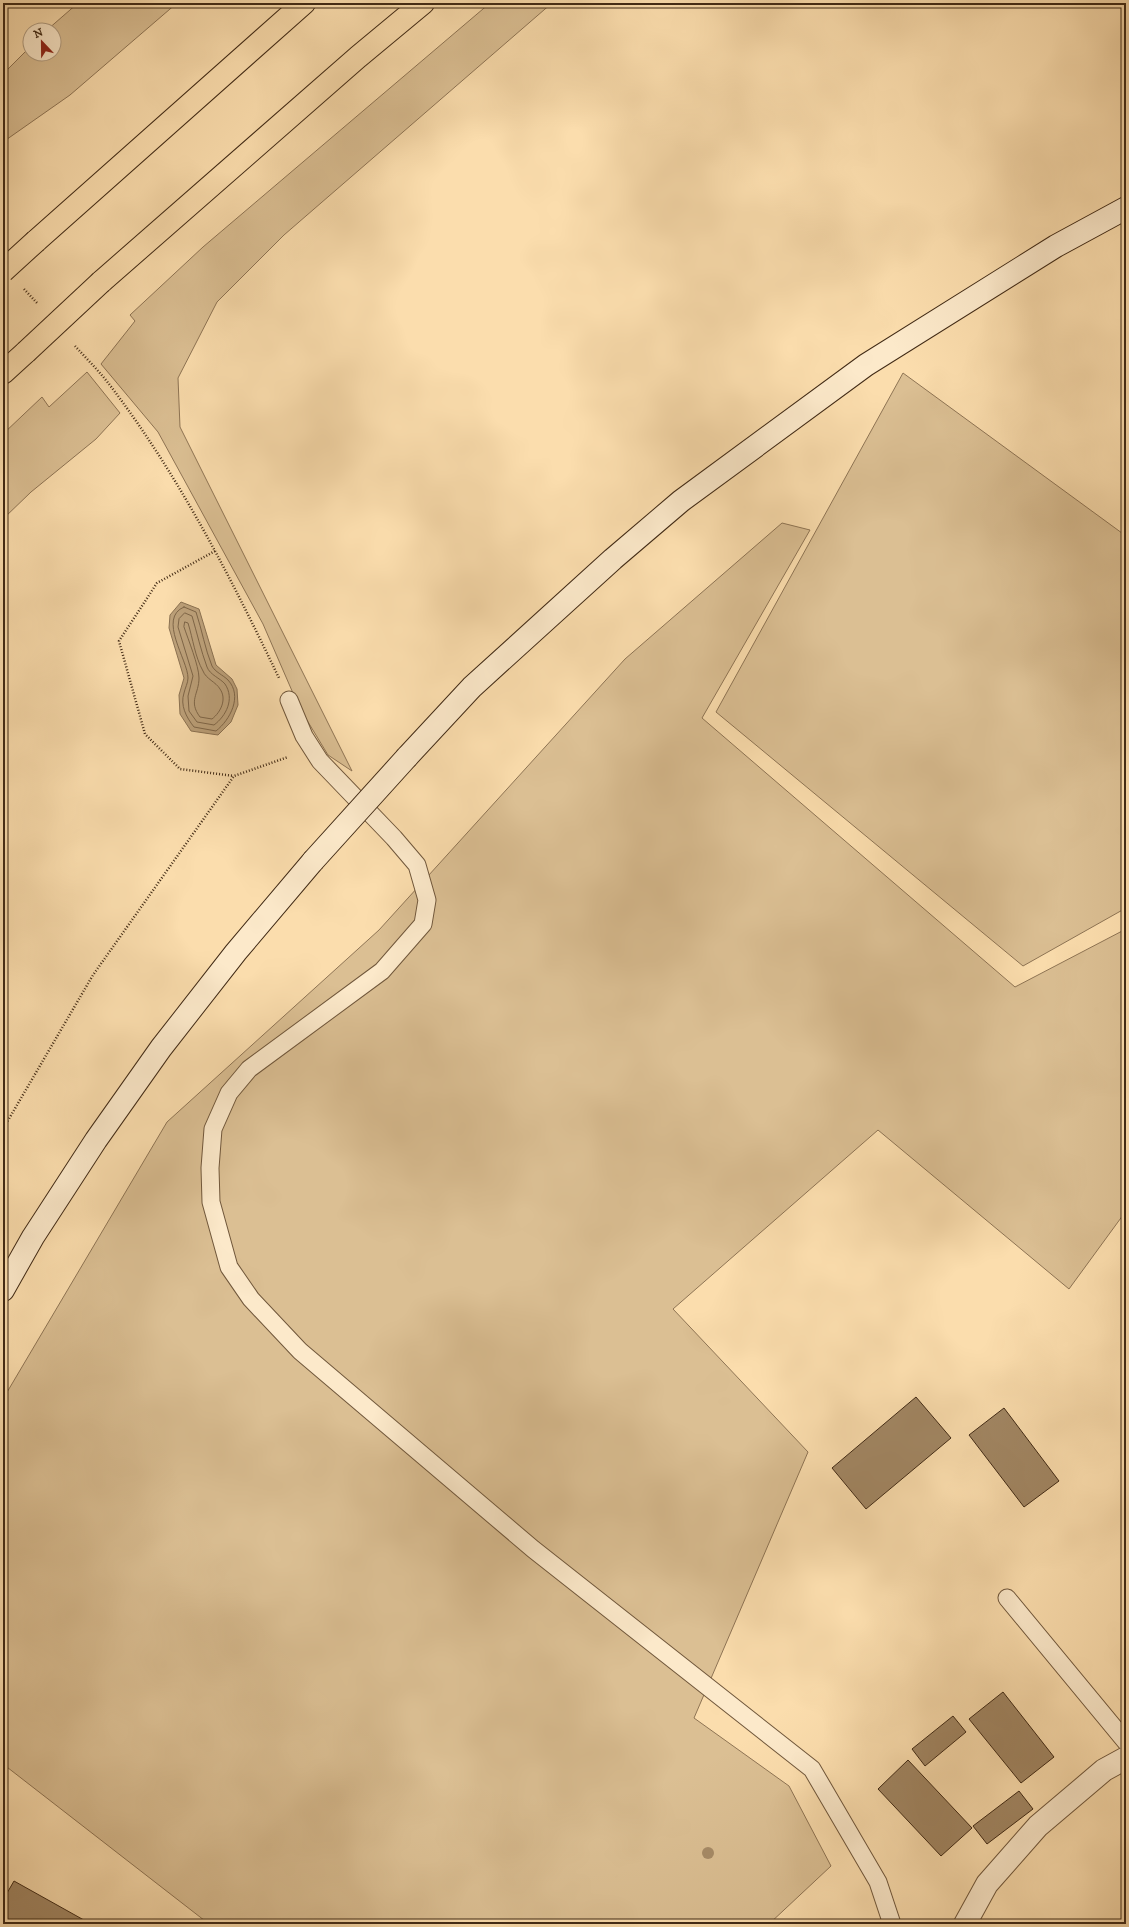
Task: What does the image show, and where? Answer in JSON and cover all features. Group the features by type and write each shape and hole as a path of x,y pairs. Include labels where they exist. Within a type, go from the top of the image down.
{"highway":[{"path":"11,277 36,241 304,3"},
{"path":"3,373 101,282 358,56 423,3"}],"main road":[{"path":"3,1290 33,1237 161,1048 236,952 313,861 472,687 613,559 681,501 866,365 1056,246 1126,208"},
{"path":"965,1924 987,1884 1038,1826 1104,1770 1126,1758"}],"lane":[{"path":"289,700 304,736 320,761 394,838 417,865 427,900 423,924 382,972 249,1069 229,1093 213,1129 210,1168 211,1202 229,1267 251,1299 300,1351 533,1549 812,1769 878,1882 892,1924"},
{"path":"1007,1598 1126,1742"}],"path":[{"path":"11,277 40,307"},
{"path":"72,342 109,384 166,466 236,587 289,700"},
{"path":"215,551 157,583 119,641 144,734 180,770 234,776 312,749"},
{"path":"3,1129 93,975 234,776"}],"shaded area":[{"path":"78,3 177,3 70,95 3,142 3,74 22,55 22,62 62,62 62,22 56,22"},
{"path":"490,3 552,3 284,235 217,302 178,378 180,427 352,771 328,755 299,707 263,624 158,432 101,364 135,321 130,315 203,247"},
{"path":"87,372 120,413 96,439 31,492 3,519 3,434 42,397 49,407"},
{"path":"903,373 1126,536 1126,908 1023,966 716,712"},
{"path":"782,523 810,530 702,718 1015,987 1126,929 1126,1211 1069,1289 878,1130 673,1309 808,1452 694,1718 789,1786 831,1866 769,1924 209,1924 3,1764 3,1399 167,1122 379,930 625,659"}],"water":[{"path":"181,602 199,609 216,665 232,679 237,689 238,705 231,722 218,735 191,731 180,714 179,695 184,678 169,628 170,615"}],"building":[{"path":"916,1397 951,1438 866,1509 832,1468"},
{"path":"1004,1408 1059,1481 1024,1507 969,1435"},
{"path":"1003,1692 1054,1757 1021,1783 969,1719"},
{"path":"953,1716 966,1732 925,1766 912,1749"},
{"path":"908,1760 972,1828 941,1856 878,1789"},
{"path":"1019,1791 1033,1809 987,1844 973,1826"},
{"path":"14,1881 91,1924 3,1924 3,1900"}]}
